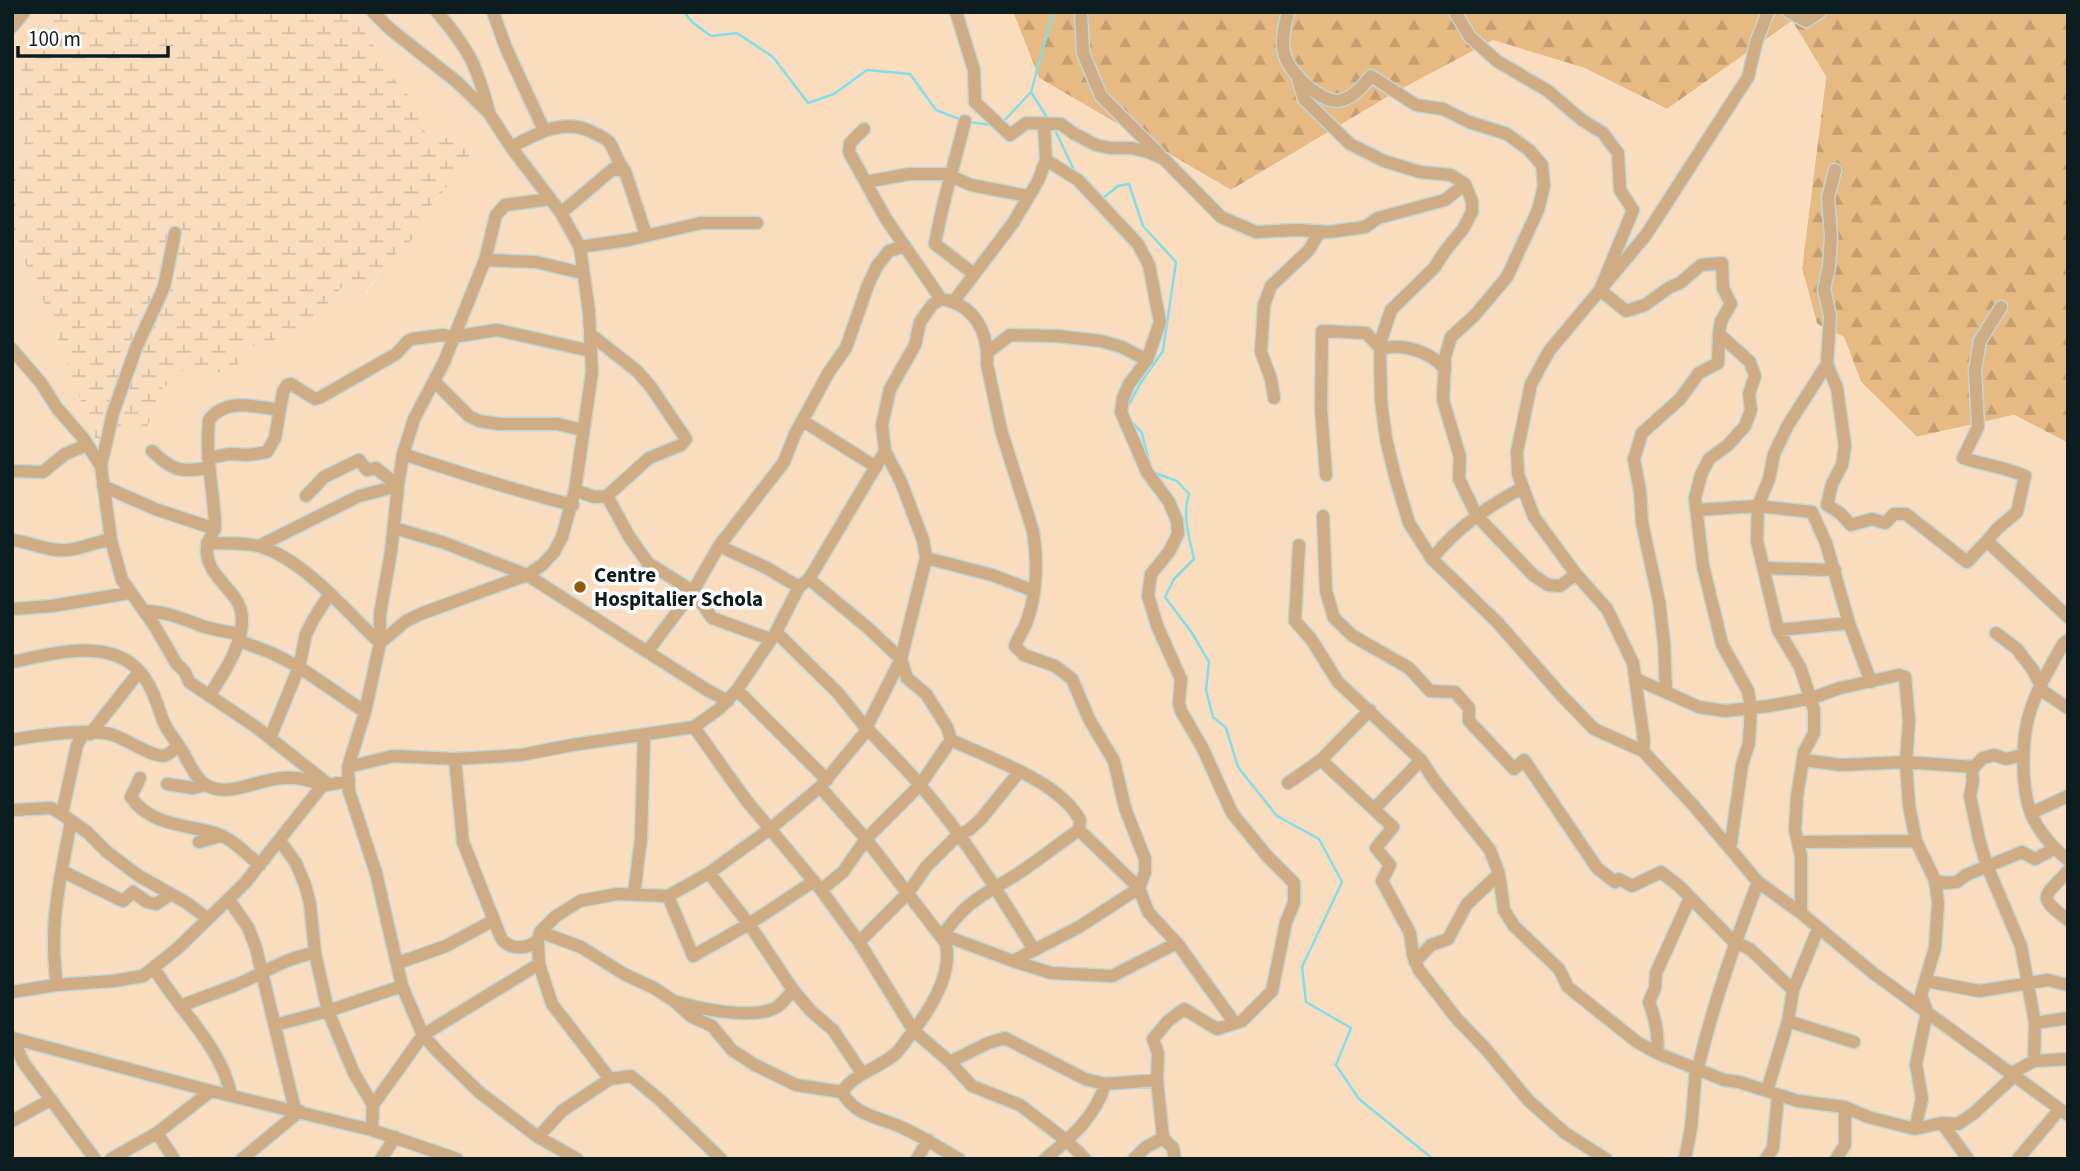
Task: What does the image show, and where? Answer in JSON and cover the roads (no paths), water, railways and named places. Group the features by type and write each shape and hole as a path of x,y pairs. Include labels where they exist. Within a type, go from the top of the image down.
{"street":[{"path":"12,27 24,12"},
{"path":"373,12 390,29 457,82 489,113 561,213 580,247 589,312 592,372 572,505 562,537 554,552 542,565 527,575 423,613 406,621 380,643"},
{"path":"437,12 470,54 479,74 489,113"},
{"path":"493,12 506,48 544,130"},
{"path":"956,12 974,70 975,102 1010,135 1026,123 1060,124 1096,145 1132,148 1164,159"},
{"path":"1081,12 1083,53 1101,96 1221,217 1256,233 1298,230 1329,232 1364,227 1378,218 1445,201 1465,184"},
{"path":"1288,12 1284,31 1284,55 1304,99 1350,144 1384,161 1420,172 1451,175 1465,184 1472,201 1472,212 1468,220 1434,268 1391,310 1381,349 1381,401 1386,439 1409,523 1432,559 1498,623 1562,696 1594,729 1643,751 1758,883 1801,914 1872,973 2063,1113 2018,1159"},
{"path":"1455,12 1470,37 1497,61 1548,91 1582,120 1603,133 1618,153 1620,190 1633,210 1600,290"},
{"path":"1643,751 1644,741 1633,663 1607,609 1576,574 1534,517 1518,474 1517,452 1531,384 1549,351 1646,235 1748,77 1757,40 1768,12"},
{"path":"1789,12 1806,21 1820,12"},
{"path":"1297,79 1330,101 1341,100 1358,92 1371,76 1416,105 1443,109 1469,122 1507,134 1530,150 1542,165 1544,186 1538,211 1507,277 1475,315 1451,337 1443,400 1460,457 1459,479 1477,516 1532,575 1548,585 1560,586 1576,574"},
{"path":"965,121 939,217 935,244 974,274"},
{"path":"511,147 544,130 576,125 610,143 617,163 625,171 646,235"},
{"path":"455,758 463,842 505,944 514,947 529,946 556,916 580,901 617,894 668,896 709,873 770,829 824,784 867,729 901,659 926,558 923,540 901,482 885,451 882,425 890,389 915,345 920,321 926,312 947,300 974,274 1013,223 1038,181 1046,160 1044,125"},
{"path":"864,130 850,144 849,152 886,219 947,300 975,316 983,329 988,352 987,364 1001,430 1036,547 1034,591 1027,622 1015,646 1024,654 1055,666 1072,679 1089,719 1114,761 1125,807 1145,859 1145,872 1139,888 1079,927 1013,961"},
{"path":"1046,160 1078,180 1138,244 1149,265 1160,322 1147,360 1129,384 1121,412 1147,472 1169,502 1177,522 1178,534 1169,552 1152,574 1149,596 1158,628 1181,678 1181,711 1202,747 1232,813 1267,856 1294,883 1296,890 1286,922 1272,990 1242,1021 1217,1029 1184,1009 1168,1021 1153,1039 1158,1053 1157,1080 1163,1138 1173,1148 1175,1159"},
{"path":"561,213 613,169 625,171"},
{"path":"1835,170 1828,198 1830,247 1824,289 1830,316 1827,364 1837,388 1845,446 1842,465 1832,484 1828,505 1851,525 1872,519 1885,523 1894,514 1906,514 1967,562 1997,529 2017,512 2025,476 2006,468 1987,466 1963,458 1978,427 1975,370 1980,341 2001,307"},
{"path":"866,182 918,173 952,175 971,185 1027,197"},
{"path":"550,199 505,205 496,215 485,260 435,382 414,419 403,454 398,486 380,614 380,643 365,712 348,767 353,804 376,873 402,986 423,1035 480,1092 537,1138 577,1159"},
{"path":"580,247 701,222 757,223"},
{"path":"1274,397 1271,379 1261,352 1264,305 1271,286 1309,250 1320,231"},
{"path":"175,233 164,287 136,348 113,413 102,466 111,540 122,580 129,593 144,611 189,682 270,738 325,785"},
{"path":"647,652 693,591 719,546 784,462 795,434 823,382 846,348 877,266 889,251 905,246"},
{"path":"485,260 536,262 582,273"},
{"path":"1600,290 1626,311 1645,304 1680,283 1701,265 1723,262 1723,288 1731,304 1721,321 1718,363 1699,373 1680,399 1642,433 1634,459 1642,523 1659,601 1666,692"},
{"path":"152,451 163,462 179,471 229,454 267,452 275,438 287,385 291,384 315,398 321,397 396,354 408,341 497,330 591,351"},
{"path":"1326,475 1321,409 1322,331 1366,333 1381,349"},
{"path":"575,490 594,497 607,496 649,458 681,445 686,439 658,396 637,371 590,334"},
{"path":"1719,334 1750,362 1755,376 1749,394 1751,410 1745,426 1728,445 1709,459 1701,475 1695,498 1703,566 1722,644 1748,691 1751,708 1749,743 1742,765 1731,843 1720,837"},
{"path":"988,352 1010,335 1057,336 1101,341 1122,347 1147,360"},
{"path":"1381,349 1393,345 1435,357 1445,369"},
{"path":"12,349 102,466"},
{"path":"1801,914 1801,856 1796,830 1797,797 1804,752 1814,733 1815,720 1812,698 1800,667 1778,630 1757,541 1758,506 1769,480 1774,454 1788,425 1827,364"},
{"path":"435,382 469,416 478,421 499,424 558,424 582,430"},
{"path":"209,696 240,638 240,605 217,579 209,560 207,543 215,529 208,424 212,416 230,405 280,410"},
{"path":"803,421 876,467"},
{"path":"12,471 43,472 65,454 87,445"},
{"path":"348,767 393,756 455,758 521,755 694,727 732,696 773,636 885,451"},
{"path":"403,454 492,481 519,493 572,505"},
{"path":"306,496 324,477 359,460 368,470 376,468 398,486"},
{"path":"103,486 155,509 215,529"},
{"path":"259,546 359,496 398,486"},
{"path":"1432,559 1446,540 1477,516 1522,488"},
{"path":"607,496 630,538 648,563 693,591 712,618 773,636 838,693 867,729 920,785 959,834 1034,950"},
{"path":"1696,510 1758,506 1812,512 1835,570 1849,623 1871,682"},
{"path":"1323,516 1326,591 1334,618 1353,636 1409,668 1430,691 1454,692 1469,708 1469,721 1514,769 1524,760 1597,868 1615,882 1619,880 1632,886 1661,872 1734,943 1750,949 1793,990"},
{"path":"394,528 442,542 527,575 707,690 732,696 824,784 945,941 1052,973 1112,976 1177,943"},
{"path":"12,540 67,550 111,540"},
{"path":"1987,541 2068,617"},
{"path":"207,543 259,546 306,572 380,643"},
{"path":"1299,545 1295,621 1311,639 1338,682 1422,760 1434,780 1490,850 1499,874 1504,910 1514,926 1559,969 1568,987 1637,1042 1724,1080 1739,1082 1798,1101 1845,1107 1868,1118 1915,1129 1942,1123 1958,1124 1974,1113 2012,1076 2034,1061 2068,1059"},
{"path":"719,546 804,583 868,628 901,659 907,678 926,694 947,727 951,740 1041,781 1064,798 1080,820 1079,830 957,915 945,941 943,977 931,1008 894,1055 862,1073 846,1085 842,1092"},
{"path":"926,558 992,575 1034,591"},
{"path":"1763,568 1835,570"},
{"path":"12,609 52,606 129,593"},
{"path":"270,738 299,667 306,634 330,596"},
{"path":"144,611 178,616 240,638 299,667 365,712"},
{"path":"1778,630 1849,623"},
{"path":"1996,633 2017,649 2033,670 2043,692 2068,708"},
{"path":"2068,640 2063,644 2040,685 2029,713 2023,755 2026,793 2031,813 2054,849 2068,860"},
{"path":"12,662 78,650 99,650 118,656 139,672 148,683 166,727 199,778 211,788 231,790 271,778 296,777 325,785 349,781"},
{"path":"55,985 54,946 77,745 139,672"},
{"path":"1636,679 1699,707 1725,711 1812,698 1840,688 1905,677 1909,720 1906,762 1909,805 1916,841 1935,880 1938,903 1938,933 1921,995 1927,1012 1916,1064 1922,1099 1915,1129"},
{"path":"1288,783 1321,760 1370,710"},
{"path":"694,727 714,759 817,885 859,942 914,1031 950,1062 972,1086 1020,1105 1068,1141 1085,1159"},
{"path":"12,740 54,734 108,734 124,738 158,756 165,756 178,745"},
{"path":"634,894 641,839 644,734"},
{"path":"668,896 693,956 843,872 866,839 920,785 951,740"},
{"path":"2023,755 2006,760 1994,755 1983,758 1972,772 1970,796 1987,866 2021,946 2035,1023 2034,1061"},
{"path":"1321,760 1393,827 1376,848 1390,865 1382,881 1410,933 1415,962 1457,1019 1528,1100 1565,1133 1606,1159"},
{"path":"1375,808 1422,760"},
{"path":"1803,760 1842,765 1906,762 1974,767"},
{"path":"859,942 908,893 926,867 959,834 970,830 981,819 1019,772"},
{"path":"140,778 131,797 142,811 164,822 220,836 260,865"},
{"path":"167,784 193,788 206,785"},
{"path":"12,992 143,976 229,900 325,785"},
{"path":"2031,813 2068,796"},
{"path":"12,810 51,808 139,876 187,903 208,919"},
{"path":"1079,830 1139,888 1147,912 1177,943 1234,1023"},
{"path":"199,842 220,836"},
{"path":"280,841 296,863 305,885 310,903 315,953 328,1011 354,1073 373,1105 372,1130"},
{"path":"1798,842 1916,841"},
{"path":"1935,880 1944,883 1957,882 1966,875 2022,852 2035,859 2054,849"},
{"path":"62,871 123,901 134,892 156,904 171,894"},
{"path":"2068,872 2047,890 2046,896 2049,906 2068,920"},
{"path":"709,873 749,924 793,990 811,1011 833,1030 862,1073"},
{"path":"1415,962 1431,945 1448,939 1467,904 1499,874"},
{"path":"1685,1159 1691,1128 1696,1069 1734,943 1758,883"},
{"path":"1657,1053 1657,1027 1649,1002 1655,988 1656,973 1690,898"},
{"path":"229,900 248,927 263,972 297,1111"},
{"path":"398,963 446,946 494,920"},
{"path":"1766,1159 1773,1148 1773,1093 1793,990 1818,929"},
{"path":"539,936 539,964 552,1004 610,1079"},
{"path":"539,936 581,947 674,1001 692,1017 712,1026 732,1050 755,1065 796,1085 842,1092"},
{"path":"181,1006 301,955 315,953"},
{"path":"373,1105 423,1035 539,964"},
{"path":"154,968 215,1053 227,1075 231,1095"},
{"path":"1926,981 1979,991 2048,980 2068,985"},
{"path":"275,1024 328,1011 402,986"},
{"path":"674,1001 697,1008 761,1013 776,1008 793,990"},
{"path":"2035,1023 2068,1018"},
{"path":"1788,1021 1854,1042"},
{"path":"13,1038 211,1091 372,1130 457,1159"},
{"path":"13,1038 23,1062 95,1159"},
{"path":"950,1062 988,1043 1005,1038 1067,1071 1105,1084 1157,1080"},
{"path":"537,1138 562,1111 610,1079 631,1076 721,1159"},
{"path":"1045,1159 1068,1141 1094,1111 1105,1084"},
{"path":"111,1159 157,1133 211,1091"},
{"path":"842,1092 846,1101 865,1115 928,1140 959,1159"},
{"path":"12,1121 50,1100"},
{"path":"1836,1159 1845,1144 1845,1107"},
{"path":"249,1157 297,1111"},
{"path":"1942,1123 1968,1159"},
{"path":"157,1133 174,1159"},
{"path":"381,1159 395,1137"},
{"path":"1134,1159 1146,1147 1163,1138"},
{"path":"917,1159 928,1140"}],"waterway":[{"path":"684,12 692,22 711,36 737,33 773,57 808,103 834,94 867,70 910,74 936,110 962,120"},
{"path":"1002,123 1031,92 1053,12"},
{"path":"1031,92 1048,119"},
{"path":"968,122 993,125"},
{"path":"1054,128 1075,172"},
{"path":"1103,198 1118,186 1129,184 1143,226 1176,262 1163,351 1126,410"},
{"path":"1129,418 1142,433 1150,465"},
{"path":"1155,473 1177,481 1189,494 1186,518 1194,559 1174,579 1165,597 1192,633 1209,662 1206,690 1213,717 1226,728 1238,767 1277,816 1319,839 1342,882 1302,967 1306,1002 1351,1028 1336,1065 1359,1099 1433,1159"}],"place":[{"name":"Centre Hospitalier Schola","path":"580,587"}]}
